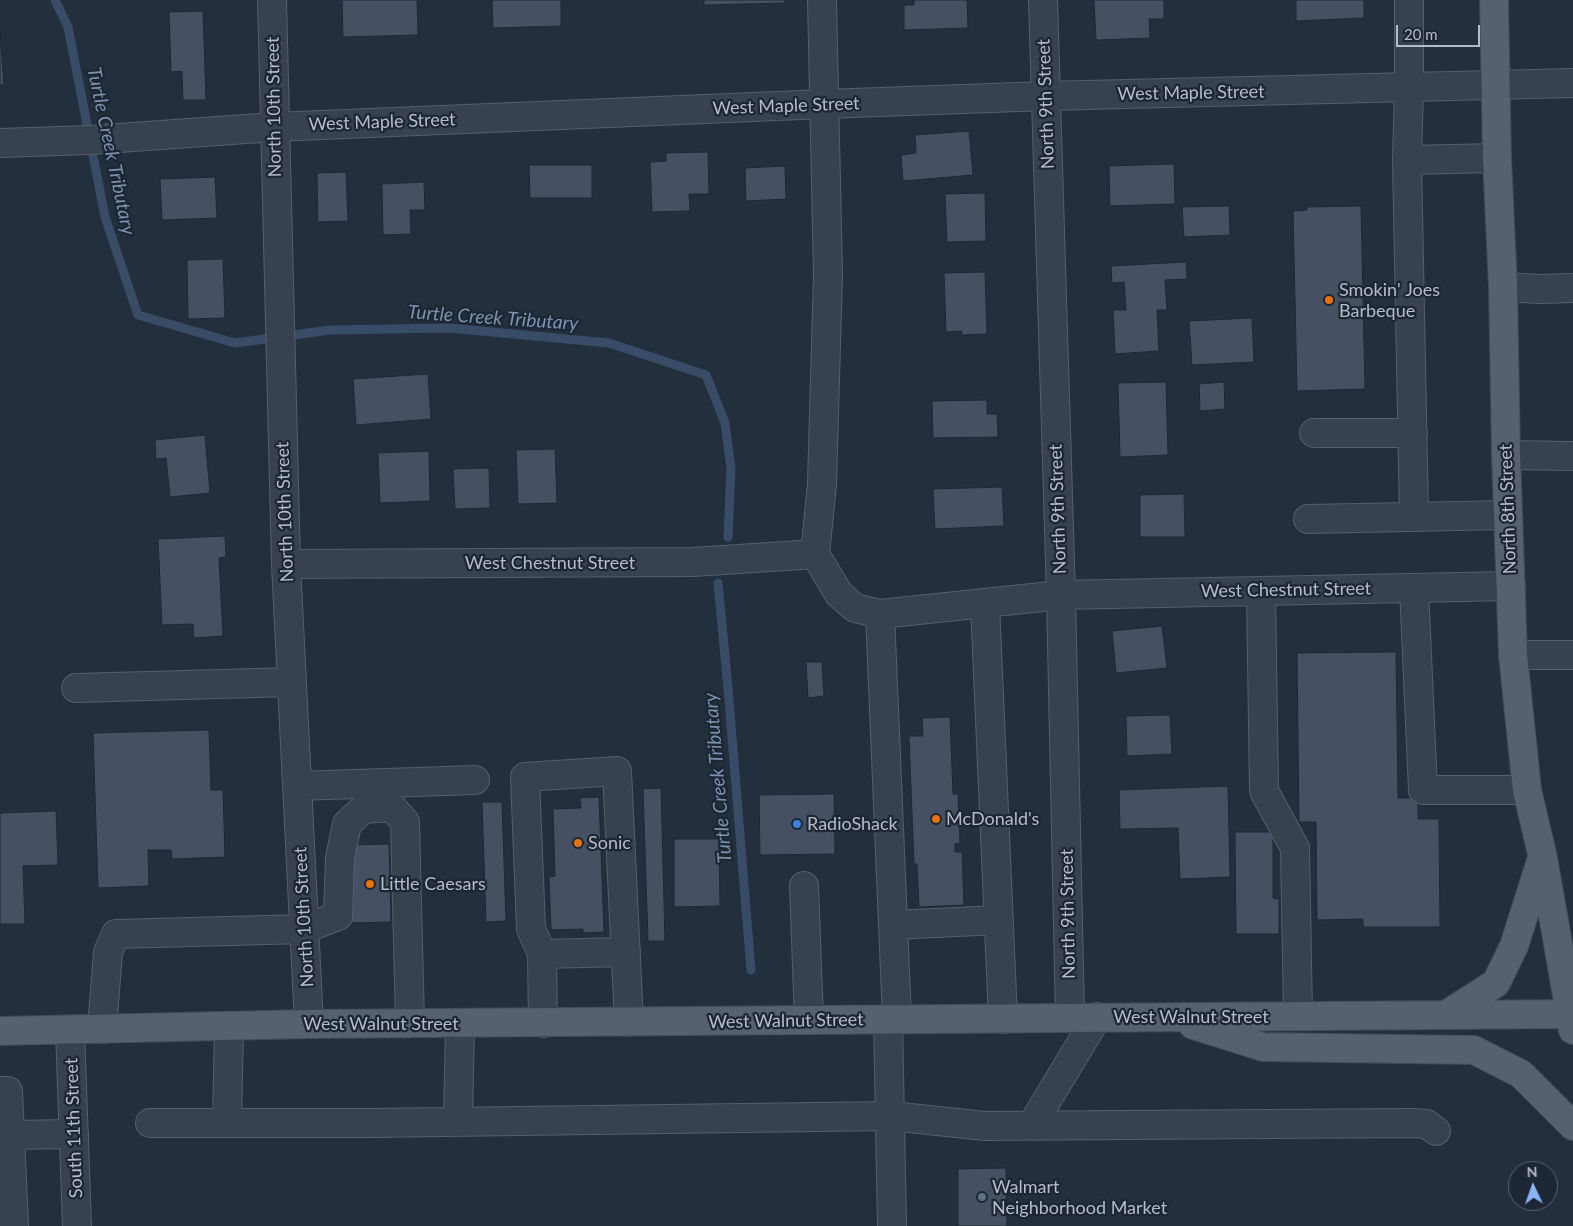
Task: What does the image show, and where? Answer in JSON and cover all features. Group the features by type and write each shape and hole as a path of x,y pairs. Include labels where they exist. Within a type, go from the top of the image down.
{"main road":[{"name":"North 8th Street","path":"1494,0 1497,158 1503,287 1506,455 1513,655 1527,790 1542,858 1572,1019"},
{"path":"1446,1015 1496,983 1514,946 1542,858"},
{"name":"West Walnut Street","path":"0,1030 309,1024 1003,1018 1446,1015 1572,1019"},
{"path":"1168,1017 1264,1047 1474,1050 1521,1074 1573,1126"}],"street":[{"name":"North 10th Street","path":"272,0 286,564 309,1024"},
{"path":"815,554 822,484 828,274 822,0"},
{"name":"North 9th Street","path":"1044,0 1061,595 1084,1018"},
{"path":"1409,0 1407,160 1414,517"},
{"name":"West Maple Street","path":"0,142 90,140 274,127 825,104 1046,96 1573,83"},
{"path":"1407,160 1497,158"},
{"path":"1503,287 1573,288"},
{"path":"1314,433 1413,433"},
{"path":"1506,455 1573,456"},
{"path":"1308,519 1508,515"},
{"name":"West Chestnut Street","path":"286,564 693,562 815,554 839,594 855,608 880,614 1061,595 1511,586"},
{"path":"1414,588 1423,790 1527,790"},
{"path":"1262,591 1264,791 1295,848 1298,1016"},
{"path":"985,604 1003,1018"},
{"path":"880,614 893,925 892,1226"},
{"path":"1513,655 1573,655"},
{"path":"76,688 292,682"},
{"path":"543,1023 542,954 531,929 525,778 617,771 629,1022"},
{"path":"297,786 475,780"},
{"path":"102,1029 108,952 116,934 304,929 338,916 340,858 347,824 363,809 392,807 405,822 410,1024"},
{"path":"804,886 809,1020"},
{"path":"893,925 998,920"},
{"path":"542,954 626,952"},
{"path":"1032,1125 1084,1018"},
{"path":"458,1121 460,1024"},
{"path":"227,1123 229,1026"},
{"name":"South 11th Street","path":"70,1030 77,1226"},
{"path":"0,1091 8,1091 14,1226"},
{"path":"150,1123 891,1116 985,1126 1413,1123 1427,1124 1436,1131"},
{"path":"10,1135 74,1134"}],"building":[{"path":"342,0 417,0 418,35 343,37"},
{"path":"492,0 561,0 561,26 493,28"},
{"path":"704,0 785,0 785,3 704,5"},
{"path":"914,0 967,0 968,28 904,30 904,5 914,5"},
{"path":"1094,0 1164,0 1164,19 1149,19 1150,38 1096,40"},
{"path":"1296,0 1364,0 1364,18 1296,21"},
{"path":"203,11 206,100 183,100 182,71 171,72 169,12"},
{"path":"0,29 4,85 0,85"},
{"path":"969,131 973,175 903,181 901,155 916,153 915,135"},
{"path":"708,152 709,194 689,194 690,211 652,212 650,162 666,161 666,153"},
{"path":"1174,164 1175,204 1110,206 1109,166"},
{"path":"529,165 592,165 592,198 530,198"},
{"path":"785,166 786,199 746,201 745,168"},
{"path":"346,172 348,221 318,222 317,173"},
{"path":"215,177 217,218 162,220 160,179"},
{"path":"424,182 425,210 410,210 411,234 383,235 382,184"},
{"path":"985,193 986,241 947,242 945,194"},
{"path":"1229,206 1230,235 1184,237 1182,207"},
{"name":"Smokin' Joes Barbeque","path":"1361,206 1365,389 1297,391 1293,211 1307,210 1307,207"},
{"path":"223,259 225,318 188,319 187,260"},
{"path":"1186,262 1187,279 1165,280 1167,310 1157,310 1159,351 1115,354 1113,310 1126,310 1124,282 1112,283 1111,266"},
{"path":"985,272 987,334 962,335 962,331 946,332 944,273"},
{"path":"1252,318 1254,362 1192,365 1189,321"},
{"path":"428,374 431,419 356,425 353,379"},
{"path":"1166,382 1168,455 1120,457 1118,383"},
{"path":"1224,382 1225,409 1200,411 1199,384"},
{"path":"987,400 987,414 997,414 998,437 933,438 932,401"},
{"path":"205,435 210,493 170,497 166,458 156,459 155,440"},
{"path":"555,449 557,503 518,504 516,450"},
{"path":"429,451 430,501 380,503 378,453"},
{"path":"489,468 490,508 455,509 453,469"},
{"path":"1002,487 1004,526 935,529 933,489"},
{"path":"1184,494 1185,537 1140,537 1140,495"},
{"path":"225,536 226,557 219,558 223,636 194,638 193,624 162,625 158,539"},
{"path":"1162,626 1167,668 1116,673 1112,631"},
{"path":"1396,652 1398,798 1418,798 1418,819 1439,819 1440,927 1363,927 1363,919 1317,920 1316,822 1299,822 1297,653"},
{"path":"806,662 822,662 824,696 808,698"},
{"path":"1170,715 1172,754 1127,756 1126,716"},
{"name":"McDonald's","path":"950,717 953,794 958,794 960,843 955,844 955,852 962,852 964,905 919,907 917,864 914,864 909,736 923,736 922,718"},
{"path":"209,730 211,790 223,790 225,857 172,859 171,850 148,850 149,886 98,888 93,733"},
{"path":"1228,786 1230,877 1180,879 1178,828 1120,829 1119,790"},
{"path":"661,788 665,941 648,941 643,789"},
{"name":"RadioShack","path":"834,794 835,854 760,855 759,795"},
{"name":"Sonic","path":"599,797 604,932 583,933 583,929 551,930 549,877 555,876 553,809 581,808 580,798"},
{"path":"482,802 502,802 506,921 486,922"},
{"path":"56,811 58,865 23,866 25,924 0,924 0,813"},
{"path":"1235,832 1273,832 1273,898 1279,899 1279,934 1236,934"},
{"path":"674,839 719,839 720,906 674,907"},
{"name":"Little Caesars","path":"389,844 391,922 350,923 349,845"},
{"name":"Walmart Neighborhood Market","path":"1006,1168 1007,1226 958,1226 958,1169"}],"waterway":[{"name":"Turtle Creek Tributary","path":"55,0 68,27 105,217 138,315 235,343 330,330 449,328 609,343 706,375 725,423 731,468 728,537"},
{"name":"Turtle Creek Tributary","path":"718,583 751,970"}],"place":[{"name":"Smokin' Joes Barbeque","path":"1329,300"},
{"name":"McDonald's","path":"936,819"},
{"name":"RadioShack","path":"797,824"},
{"name":"Sonic","path":"578,843"},
{"name":"Little Caesars","path":"370,884"},
{"name":"Walmart Neighborhood Market","path":"982,1197"}]}
